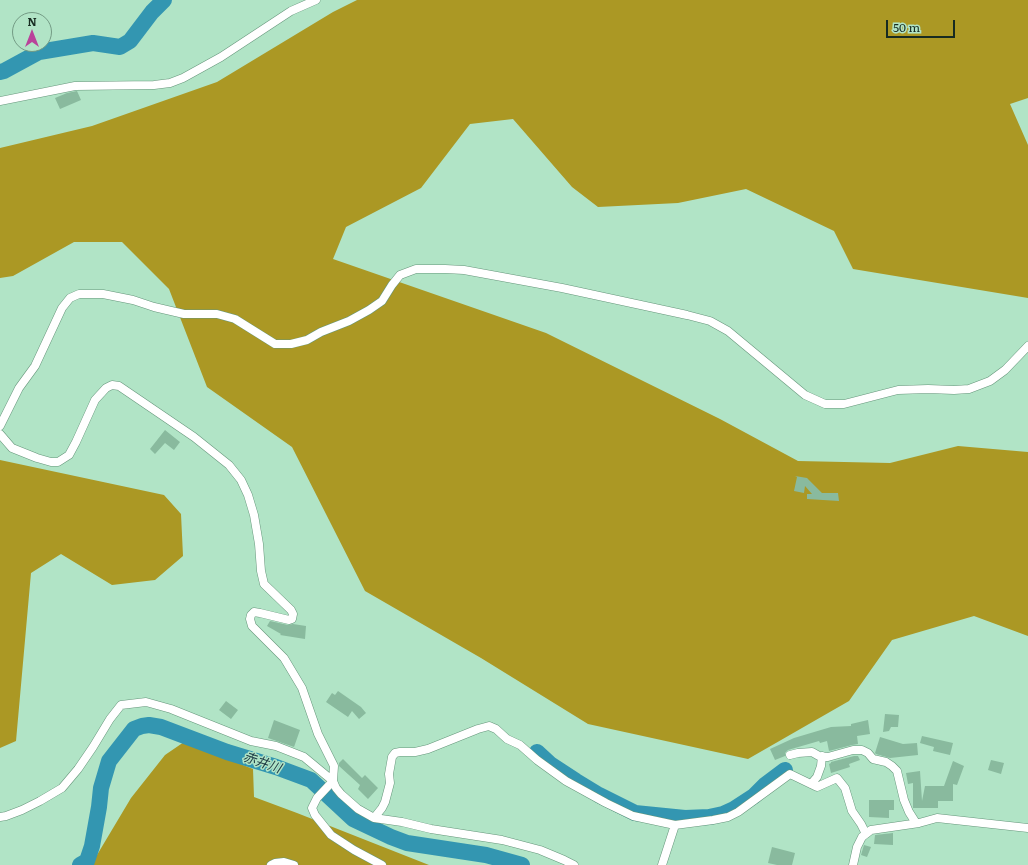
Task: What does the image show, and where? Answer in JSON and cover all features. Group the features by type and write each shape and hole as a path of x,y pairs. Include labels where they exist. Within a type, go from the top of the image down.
{"street":[{"path":"0,101 75,86 154,85 170,83 183,78 221,57 292,11 316,0"},
{"path":"0,426 19,388 34,366 62,308 70,298 79,294 103,294 133,300 184,314 217,314 235,319 275,344 292,344 307,340 321,332 349,321 370,310 382,301 400,275 416,269 464,270 562,288 710,321 728,331 805,395 825,404 844,404 898,390 969,389 990,381 1005,370 1028,346"},
{"path":"0,434 12,448 37,458 58,462 69,455 95,400 106,388 112,385 119,386 194,437 229,465 240,480 248,495 254,515 264,584 291,610 293,614 292,619 289,620 254,612 250,619 252,626 284,658 302,688 318,734 334,766 331,783 317,798 312,808 315,815 331,835 354,850 382,865"},
{"path":"0,817 22,810 62,788 78,769 110,719 121,706 146,702 171,709 251,741 276,746 304,757 358,809 374,818 502,840 540,850 574,865"},
{"path":"374,818 385,802 390,784 389,774 392,757 395,753 414,752 428,749 489,726 496,729 507,739 520,744 537,760 566,781 633,816 676,824 728,817 738,812 790,774 817,787 837,778 845,788 852,811 866,834"},
{"path":"790,755 812,752 820,756 828,757 853,750 862,750 868,753 873,759 886,762 897,771 904,800 916,823"},
{"path":"811,784 817,777 821,766 822,756"},
{"path":"852,865 857,847 862,837 872,830 938,818 1028,828"},
{"path":"662,865 676,824"},
{"path":"271,865 284,862 294,865"}],"shaded area":[{"path":"357,0 1028,0 1028,98 1010,104 1028,145 1028,298 853,269 834,231 746,189 678,203 598,207 572,187 513,119 470,124 421,188 346,227 333,259 546,333 720,419 798,461 890,463 958,446 1028,452 1028,636 974,616 892,640 849,701 748,759 588,724 481,658 365,591 292,447 207,387 169,289 122,242 74,242 13,276 0,278 0,148 92,126 217,82 333,12"},
{"path":"0,460 164,495 181,514 183,556 155,580 112,585 61,554 31,573 16,741 0,748"},
{"path":"184,742 253,769 254,797 429,865 91,865 131,798 165,755"}],"building":[{"path":"77,91 81,100 60,109 55,98"},
{"path":"165,430 180,442 174,450 165,443 155,454 150,449"},
{"path":"795,476 807,478 822,493 838,493 839,501 807,499 807,494 812,494 805,486 804,493 794,491 797,477"},
{"path":"270,621 288,625 293,624 306,626 305,639 280,635 281,634 267,626"},
{"path":"338,691 361,707 366,713 359,719 352,711 348,717 326,702 332,693 335,695"},
{"path":"226,701 238,710 231,719 219,710"},
{"path":"885,714 899,715 898,727 891,727 889,731 883,732"},
{"path":"274,720 300,730 294,747 268,738"},
{"path":"868,720 870,734 857,736 858,744 829,751 827,741 820,743 819,741 788,750 785,753 785,756 775,760 770,749 794,738 831,727 851,726 851,724"},
{"path":"922,736 953,743 950,755 933,751 934,747 920,743"},
{"path":"880,737 903,744 917,743 918,755 890,758 876,754 875,753"},
{"path":"858,756 860,760 849,764 850,767 831,773 829,764 831,762"},
{"path":"343,759 362,778 365,775 378,788 368,799 358,789 360,785 339,766 339,763"},
{"path":"991,760 1004,763 1001,774 988,770"},
{"path":"953,761 964,766 957,785 953,784 953,801 938,801 938,808 913,808 913,783 908,784 906,773 920,771 922,801 925,786 944,786"},
{"path":"869,800 894,800 894,810 889,810 889,818 869,817"},
{"path":"893,833 893,845 874,844 875,835"},
{"path":"864,845 871,847 867,857 861,855"},
{"path":"772,847 795,853 792,865 777,865 768,863"}],"waterway":[{"path":"0,72 39,52 93,43 120,47 130,41 152,12 164,0"},
{"name":"赤井川","path":"80,865 87,861 92,846 101,788 109,761 134,729 149,725 161,727 227,752 276,767 311,780 353,819 391,837 407,843 486,855 522,865"},
{"path":"537,752 550,764 576,781 599,795 635,813 685,818 709,817 723,814 734,809 754,796 765,785 785,770"}]}
